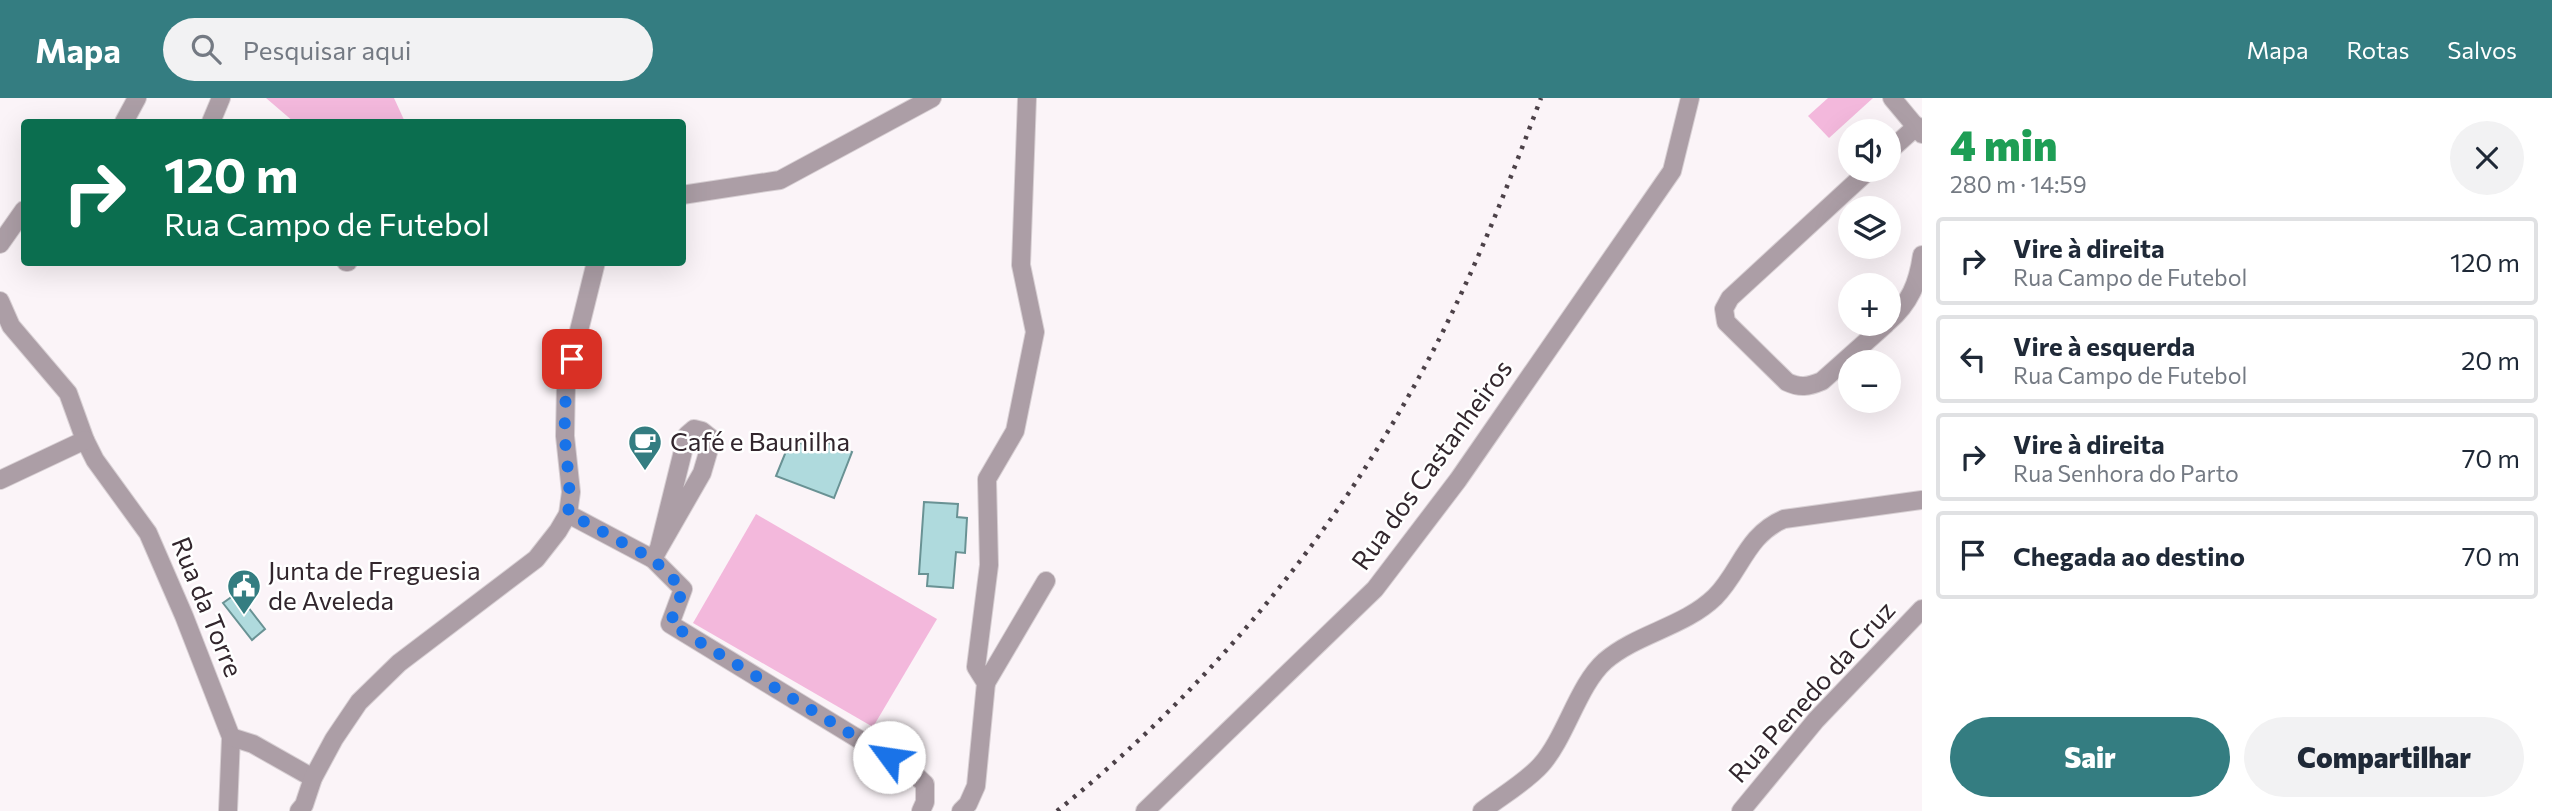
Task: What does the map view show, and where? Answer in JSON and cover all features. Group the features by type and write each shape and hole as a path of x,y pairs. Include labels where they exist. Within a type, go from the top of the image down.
{"street":[{"path":"126,119 137,98"},
{"path":"212,119 221,98"},
{"path":"686,194 779,180 932,98"},
{"path":"986,683 975,667 989,565 987,479 1015,431 1035,332 1021,265 1027,98"},
{"name":"Rua dos Castanheiros","path":"1145,811 1375,589 1392,567 1466,468 1672,171 1690,98"},
{"path":"1892,98 1919,130 1901,143"},
{"path":"1856,182 1730,298 1724,309 1726,322 1787,382 1798,387 1822,381 1872,336"},
{"path":"0,244 21,214"},
{"path":"1901,311 1919,278 1922,255"},
{"path":"299,811 304,805 313,778 359,702 399,663 536,559 568,513 571,492 565,436 566,383 595,266"},
{"name":"Rua da Torre","path":"0,300 11,326 68,393 95,460 148,533 231,737 228,811"},
{"path":"694,429 702,431 712,439 702,473 656,553 688,435 694,429"},
{"path":"0,480 85,440"},
{"path":"1482,811 1541,765 1603,663 1621,649 1696,612 1717,595 1741,556 1763,529 1784,519 1922,500"},
{"path":"568,513 656,553 683,589 670,624 911,771 925,784 925,802 921,811"},
{"path":"961,811 968,804 976,786 986,683 1046,581"},
{"name":"Rua Penedo da Cruz","path":"1741,811 1816,720 1922,609"},
{"path":"231,737 253,744 313,778"}],"shaded area":[{"path":"266,98 394,98 404,119 290,119"},
{"path":"1828,98 1873,98 1850,119 1838,119 1838,130 1829,138 1808,116"},
{"path":"756,514 937,619 873,727 693,623"}],"building":[{"path":"813,437 852,452 834,498 776,476 791,439 809,447"},
{"path":"924,502 958,504 957,517 967,518 965,553 956,552 953,588 927,586 928,574 919,574"},
{"name":"Junta de Freguesia de Aveleda","path":"237,593 265,629 252,640 223,603"}],"railway":[{"path":"1057,811 1120,757 1180,700 1236,640 1289,576 1338,509 1383,440 1424,368 1461,294 1541,98"}],"place":[{"name":"Café e Baunilha","path":"645,472"},
{"name":"Junta de Freguesia de Aveleda","path":"244,616"}],"route":[{"path":"572,359 566,383 565,436 571,492 568,513 653,559 683,589 670,624 889,757"}]}
